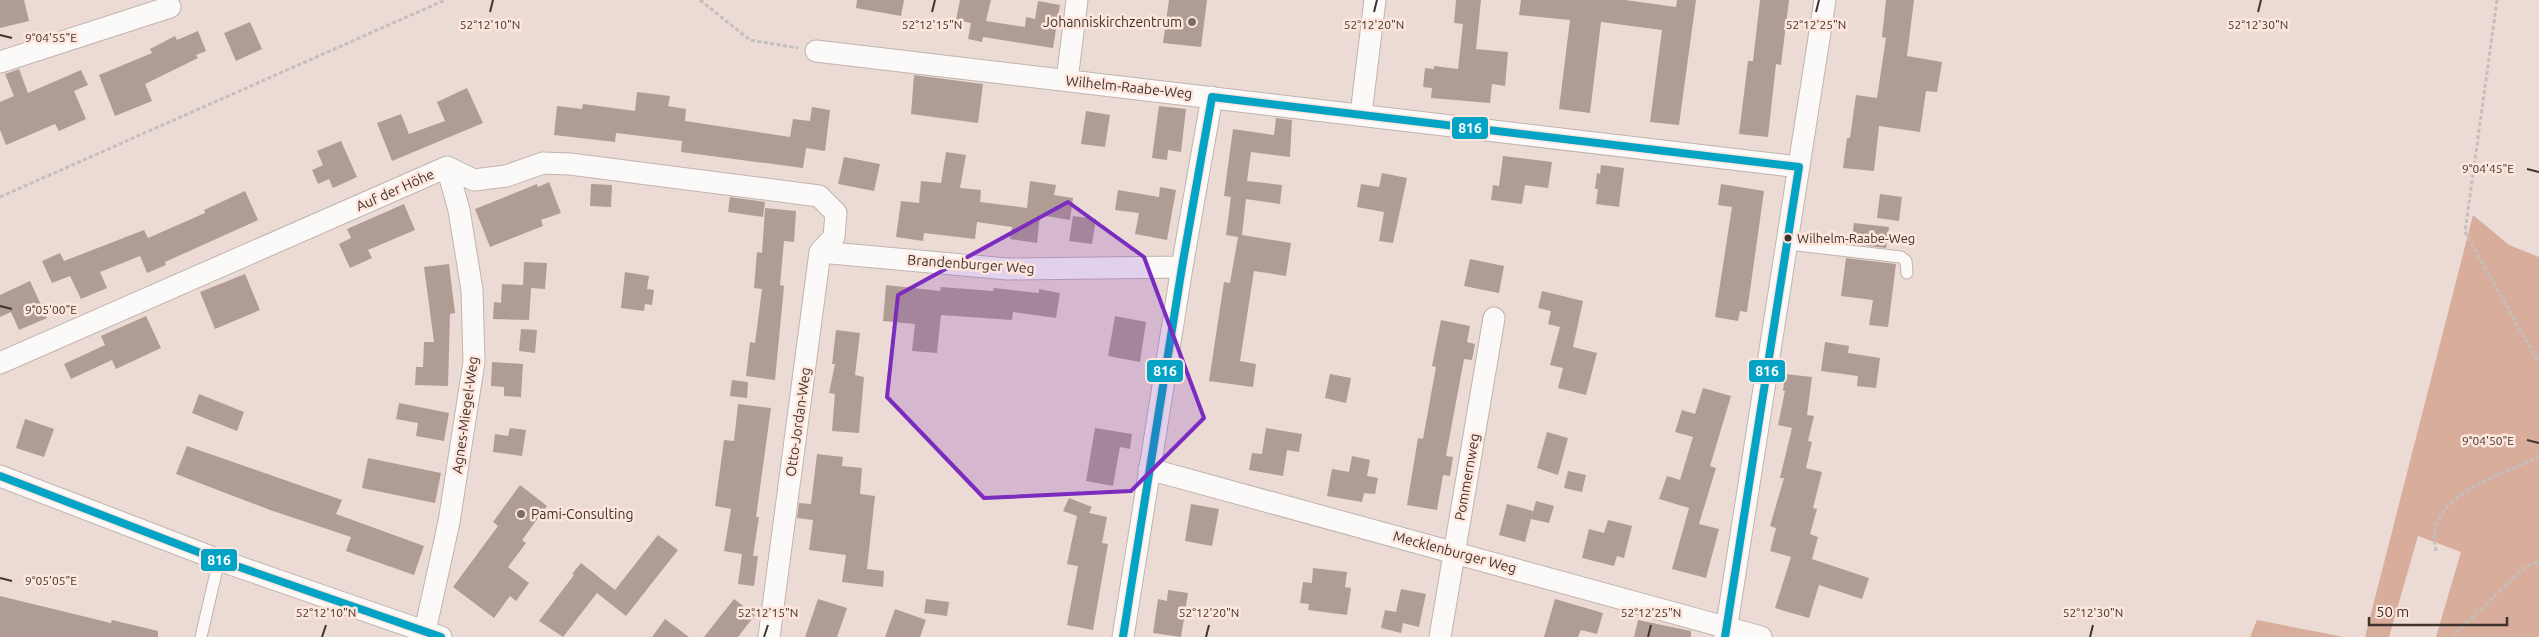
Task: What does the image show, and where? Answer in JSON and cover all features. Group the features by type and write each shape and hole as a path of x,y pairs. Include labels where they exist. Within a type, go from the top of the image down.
{"street":[{"path":"1067,80 1077,0"},
{"path":"1361,114 1374,0"},
{"path":"1725,632 1788,244 1825,0"},
{"path":"0,62 170,7"},
{"name":"Wilhelm-Raabe-Weg","path":"816,51 1800,167"},
{"path":"1123,637 1182,267 1212,97"},
{"name":"Auf der Höhe","path":"0,363 447,167 474,180 506,176 543,163 570,164 819,196 836,213"},
{"name":"Agnes-Miegel-Weg","path":"433,634 474,362 472,290 459,210 447,167"},
{"name":"Otto-Jordan-Weg","path":"769,637 820,252 834,238 836,213"},
{"name":"Brandenburger Weg","path":"820,252 1007,269 1182,267"},
{"name":"Pommernweg","path":"1440,637 1494,318"},
{"name":"Mecklenburger Weg","path":"1149,469 1455,552 1725,632 1761,637"},
{"path":"0,476 219,560 433,634"}],"lane":[{"path":"1788,244 1901,257 1906,261 1907,272"},
{"path":"201,637 219,560"}],"path":[{"path":"0,197 445,0"},
{"path":"700,0 750,40 816,51"},
{"path":"2497,0 2465,232 2539,363"},
{"path":"2436,551 2433,538 2440,514 2459,494 2535,459 2539,453"},
{"path":"2452,637 2525,568 2539,562"}],"highlighted area":[{"path":"1068,202 1144,257 1204,418 1131,491 984,498 887,397 898,295"}],"shaded area":[{"path":"2473,215 2509,245 2539,257 2539,637 2436,637 2461,552 2418,536 2389,637 2365,637"},
{"path":"2257,620 2344,637 2250,637"}],"building":[{"path":"0,0 24,0 29,21 0,28"},
{"path":"857,0 904,0 901,16 856,8"},
{"path":"960,0 991,0 986,21 1025,27 1026,17 1035,19 1038,1 1060,5 1053,48 983,37 982,42 968,39 971,23 956,20"},
{"path":"1169,0 1207,0 1201,47 1163,43"},
{"path":"1456,0 1481,0 1476,49 1508,52 1505,86 1492,84 1490,103 1431,98 1432,88 1423,87 1425,68 1434,69 1434,66 1458,69 1463,24 1454,23"},
{"path":"1521,0 1625,0 1676,7 1677,0 1696,0 1679,125 1650,122 1662,30 1601,22 1590,113 1559,109 1570,20 1519,15"},
{"path":"1760,0 1789,0 1781,65 1776,64 1768,137 1739,134 1748,61 1753,61"},
{"path":"1886,0 1914,0 1907,56 1942,62 1937,92 1926,91 1920,132 1879,126 1874,171 1843,168 1847,138 1850,138 1856,95 1877,98 1886,38 1882,37"},
{"path":"250,22 262,49 236,61 224,33"},
{"path":"198,31 206,51 196,55 198,58 145,84 152,101 115,116 99,75 152,53 150,49 175,36 177,40"},
{"path":"19,69 28,93 81,70 88,85 74,91 86,119 59,131 55,124 6,145 0,130 0,102 14,96 5,74"},
{"path":"914,75 983,84 978,123 911,114"},
{"path":"467,88 483,123 392,161 377,123 401,114 409,134 445,121 437,102"},
{"path":"637,92 670,96 668,106 686,109 685,121 790,137 793,119 810,121 812,107 830,110 825,151 806,148 803,168 681,152 682,141 616,133 615,142 554,135 557,106 582,109 583,104 635,111"},
{"path":"1159,106 1186,109 1181,152 1168,150 1167,160 1152,158"},
{"path":"1086,111 1110,115 1105,147 1081,144"},
{"path":"1276,118 1292,120 1290,157 1251,152 1247,181 1282,185 1280,204 1246,199 1242,235 1291,243 1286,276 1254,271 1240,361 1256,364 1253,387 1209,381 1224,282 1230,283 1238,237 1226,235 1231,197 1224,196 1233,129 1274,135"},
{"path":"341,141 357,177 333,188 329,179 318,184 312,170 323,165 317,151"},
{"path":"946,152 966,155 960,188 981,190 980,202 1027,208 1030,181 1056,185 1054,195 1073,198 1070,220 1040,215 1037,243 1010,239 1012,227 977,222 975,239 924,233 923,241 896,237 901,201 919,203 921,181 941,183"},
{"path":"1503,156 1552,162 1548,188 1525,185 1522,204 1491,200 1493,185 1499,186"},
{"path":"844,157 880,164 874,191 838,184"},
{"path":"1601,165 1624,168 1619,207 1596,204 1598,189 1595,189 1597,173 1600,174"},
{"path":"1382,173 1407,178 1393,243 1379,241 1384,212 1357,207 1361,184 1379,187"},
{"path":"549,182 561,213 541,220 543,226 490,247 475,209 537,184 538,187"},
{"path":"591,184 612,185 611,207 590,206"},
{"path":"1721,184 1764,191 1747,312 1740,311 1738,321 1715,317 1732,207 1718,205"},
{"path":"1160,187 1176,190 1167,240 1135,234 1139,213 1115,210 1118,190 1159,197"},
{"path":"245,191 258,220 165,262 166,265 147,273 140,256 100,272 107,288 81,299 70,276 52,283 42,261 60,253 64,261 144,230 148,238 205,213 204,210"},
{"path":"1880,194 1902,197 1899,221 1877,218"},
{"path":"730,197 765,202 763,217 728,212"},
{"path":"404,204 415,230 368,250 372,258 350,268 339,244 351,238 347,229"},
{"path":"765,208 796,211 794,242 784,241 780,285 784,286 775,380 746,376 750,342 755,343 762,289 754,288 757,252 762,253"},
{"path":"1073,216 1096,219 1092,244 1069,241"},
{"path":"1854,223 1889,227 1886,248 1851,244"},
{"path":"1846,258 1896,264 1888,327 1869,325 1873,300 1841,296"},
{"path":"1470,259 1504,266 1499,293 1464,286"},
{"path":"524,262 547,263 545,289 531,288 529,320 493,319 494,302 501,303 502,284 523,285"},
{"path":"449,264 455,313 450,314 448,386 415,385 416,367 423,367 424,342 434,342 424,267"},
{"path":"625,272 649,276 647,289 654,290 652,305 645,304 644,311 621,308"},
{"path":"245,274 260,310 215,329 200,292"},
{"path":"30,281 47,318 19,330 11,312 0,317 0,295"},
{"path":"886,285 940,291 941,287 993,291 994,288 1039,293 1039,289 1060,293 1056,318 1013,312 1012,320 941,315 937,353 912,351 915,324 883,321"},
{"path":"1542,291 1583,301 1573,347 1597,353 1586,395 1558,388 1563,368 1550,365 1560,327 1548,324 1551,311 1538,308"},
{"path":"146,316 161,348 116,369 112,360 71,379 64,364 105,345 101,336"},
{"path":"1115,316 1146,322 1140,362 1108,356"},
{"path":"1441,320 1470,326 1467,342 1475,344 1472,360 1464,359 1446,456 1453,457 1450,476 1443,475 1437,510 1407,505 1418,438 1423,439 1436,367 1432,366"},
{"path":"521,329 537,330 535,353 519,351"},
{"path":"836,330 860,333 855,375 864,377 859,433 832,431 835,394 829,393 835,364 832,364"},
{"path":"1825,342 1849,346 1848,353 1880,358 1876,388 1857,386 1858,376 1821,371"},
{"path":"492,362 523,364 521,397 504,396 504,387 491,386"},
{"path":"1330,374 1351,378 1346,403 1325,398"},
{"path":"1785,374 1812,377 1807,415 1814,416 1808,441 1812,442 1806,468 1822,472 1813,508 1817,509 1810,534 1818,537 1812,559 1869,578 1862,599 1819,585 1809,618 1775,608 1791,557 1770,551 1776,528 1770,526 1784,478 1780,478 1792,428 1778,425 1785,391 1783,391"},
{"path":"732,380 748,382 747,398 730,396"},
{"path":"1703,388 1731,396 1710,466 1716,468 1699,524 1719,529 1706,578 1672,569 1689,508 1659,499 1667,476 1680,480 1693,437 1675,432 1682,410 1695,414"},
{"path":"199,394 244,412 237,431 192,413"},
{"path":"399,403 449,413 444,441 416,436 418,423 396,419"},
{"path":"738,404 771,408 756,517 759,517 753,556 758,556 754,586 738,584 742,554 724,551 731,509 715,506 724,440 734,441"},
{"path":"25,419 54,429 44,457 16,448"},
{"path":"510,428 526,430 522,456 493,452 495,434 508,436"},
{"path":"1095,428 1132,434 1130,449 1120,447 1113,486 1086,481"},
{"path":"1266,428 1302,434 1299,452 1287,450 1283,476 1249,470 1252,453 1262,454"},
{"path":"1547,432 1568,438 1558,475 1537,468"},
{"path":"187,446 342,500 336,514 424,546 414,575 346,551 351,537 270,510 176,474"},
{"path":"817,454 843,457 842,466 862,468 860,494 875,496 867,569 884,571 883,587 842,582 846,555 809,550 813,520 797,518 799,503 811,504"},
{"path":"1352,456 1370,460 1367,476 1378,478 1375,494 1364,493 1362,502 1327,496 1332,469 1349,472"},
{"path":"368,458 441,473 435,503 362,488"},
{"path":"1568,471 1586,475 1582,492 1564,488"},
{"path":"520,485 547,506 522,540 526,543 508,567 529,583 516,601 510,596 494,618 453,587 498,526 493,522"},
{"path":"1069,498 1092,507 1089,513 1107,517 1102,543 1108,544 1093,630 1067,625 1078,566 1067,564 1077,516 1063,511"},
{"path":"1536,501 1554,506 1549,523 1531,519"},
{"path":"1191,504 1219,509 1212,546 1185,541"},
{"path":"1507,504 1533,511 1525,542 1499,535"},
{"path":"1608,520 1632,526 1624,558 1617,556 1614,566 1582,558 1589,529 1604,533"},
{"path":"658,535 678,550 626,616 597,593 563,637 539,621 581,563 615,590"},
{"path":"1313,568 1347,572 1345,587 1351,588 1347,615 1308,610 1309,604 1300,603 1303,582 1312,583"},
{"path":"1401,589 1426,594 1419,627 1403,623 1401,633 1381,628 1385,610 1396,612"},
{"path":"1168,590 1188,593 1181,637 1153,633 1158,599 1167,601"},
{"path":"0,596 111,623 112,620 158,631 158,637 0,637"},
{"path":"734,599 755,615 738,637 704,637"},
{"path":"818,599 847,608 837,637 805,637"},
{"path":"926,599 949,602 947,616 924,613"},
{"path":"1555,599 1603,613 1597,634 1581,630 1578,637 1544,637"},
{"path":"895,609 926,620 920,637 885,637"},
{"path":"665,619 689,637 652,637"},
{"path":"1638,620 1691,631 1691,637 1634,637"}],"transit line":[{"name":"816","path":"1123,637 1182,267 1212,97 1799,167 1725,637"},
{"name":"816","path":"0,476 219,560 441,637"}],"place":[{"name":"Johanniskirchzentrum","path":"1192,22"},
{"name":"Wilhelm-Raabe-Weg","path":"1788,238"},
{"name":"Pami-Consulting","path":"521,514"}]}
